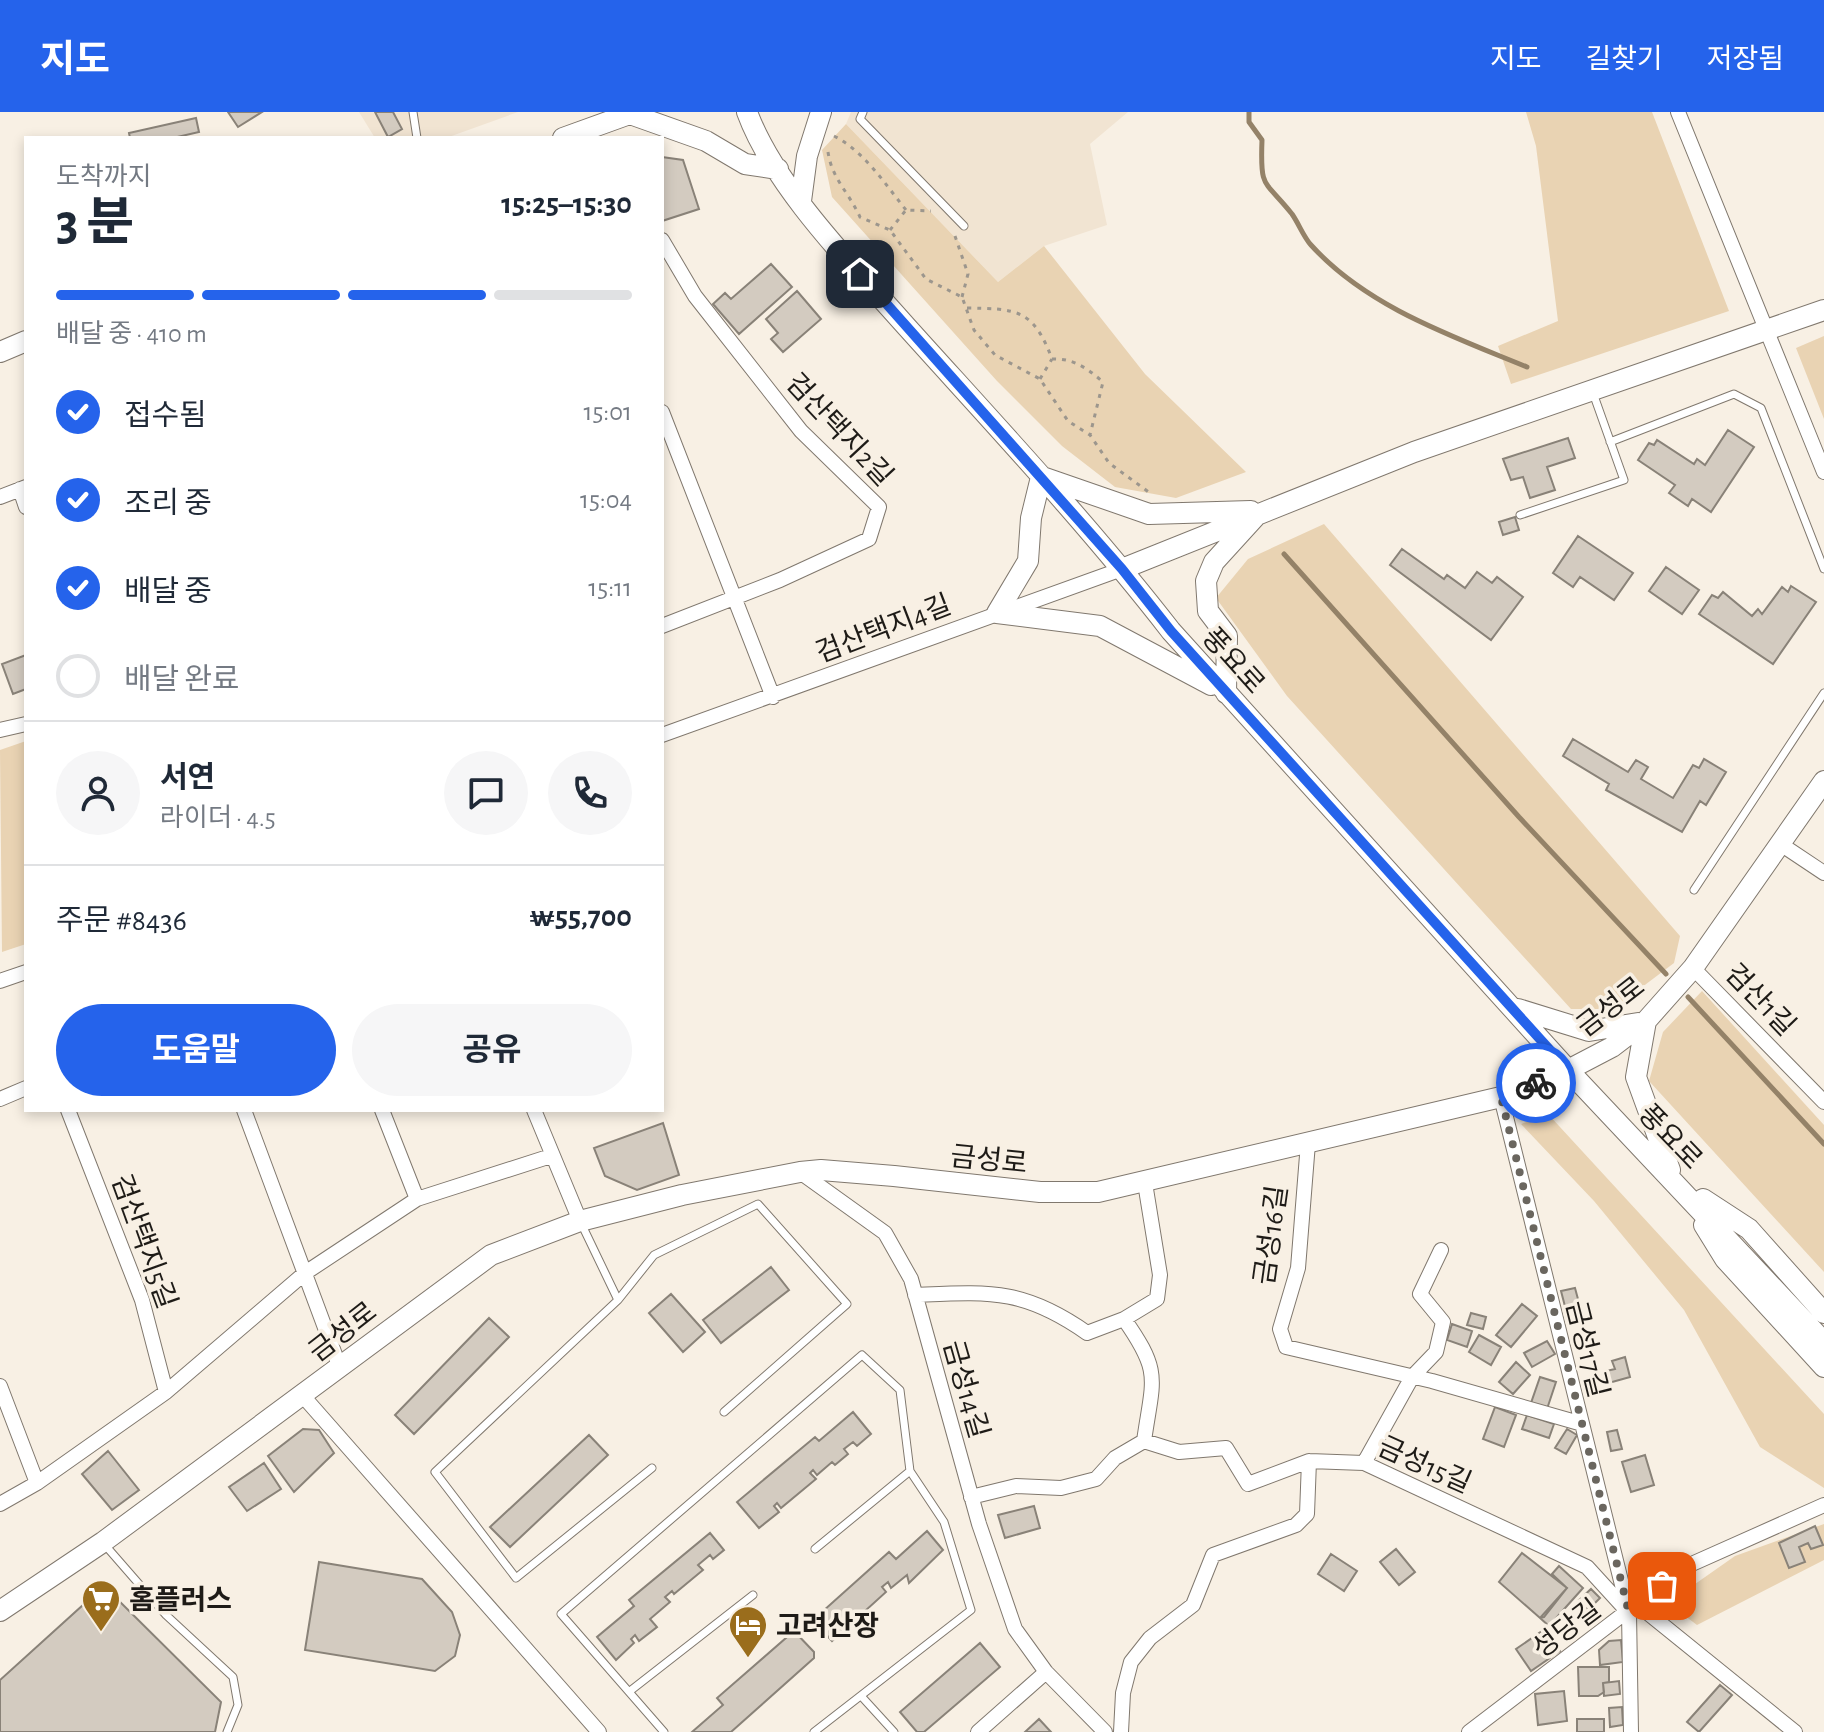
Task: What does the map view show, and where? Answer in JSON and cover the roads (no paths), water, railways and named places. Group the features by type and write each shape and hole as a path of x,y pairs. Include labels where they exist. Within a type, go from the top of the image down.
{"main road":[{"name":"풍요로","path":"747,112 758,143 840,252 1122,569 1171,631 1568,1070 1674,1179 1824,1342"},
{"path":"801,201 807,156 821,112"},
{"path":"568,136 626,114 706,141 745,164 778,169"},
{"path":"1122,569 1414,452 1824,310"},
{"path":"0,352 24,342"},
{"path":"1041,477 1149,514 1261,512 1214,562 1206,581 1208,611 1227,636 1226,693 1100,626 997,613 1028,561 1031,518 1041,477"},
{"name":"금성로","path":"0,1611 103,1542 491,1255 580,1221 682,1195 800,1172 835,1171 1040,1192 1098,1192 1501,1097 1568,1070 1612,1047 1646,1021 1693,968 1824,781"},
{"path":"1516,1009 1589,1031 1646,1021 1636,1077 1674,1179 1725,1259 1824,1367"},
{"path":"1674,1179 1749,1229 1824,1313"}],"street":[{"path":"1678,112 1824,472"},
{"name":"검산택지2길","path":"664,243 695,296 801,431 879,507 869,539 780,580 664,625"},
{"path":"664,417 773,697"},
{"path":"0,497 23,488"},
{"name":"검산택지4길","path":"664,734 1122,569"},
{"path":"0,730 24,724"},
{"path":"1782,845 1820,867"},
{"name":"검산1길","path":"1693,968 1824,1102"},
{"path":"0,981 24,973"},
{"path":"0,1099 24,1089"},
{"name":"금성17길","path":"1501,1097 1579,1423 1634,1609 1631,1732"},
{"name":"검산택지5길","path":"69,1112 142,1300 166,1392"},
{"path":"245,1112 340,1368"},
{"path":"383,1112 417,1199"},
{"path":"535,1112 580,1221"},
{"name":"금성16길","path":"1308,1143 1298,1268 1280,1329 1286,1347 1412,1377 1579,1423"},
{"path":"0,1504 37,1483 166,1392 305,1273 417,1199 551,1156"},
{"name":"금성14길","path":"800,1172 885,1233 911,1279 971,1497 1015,1629 1046,1672 1105,1732"},
{"path":"915,1295 1005,1293 1063,1316 1087,1333 1124,1319 1157,1299 1160,1275 1145,1183"},
{"path":"1364,1463 1412,1377 1436,1352 1443,1322 1420,1294 1441,1250"},
{"path":"971,1497 1016,1486 1061,1488 1096,1479 1115,1458 1144,1441 1154,1380 1148,1354 1124,1319"},
{"path":"0,1386 37,1483"},
{"path":"303,1396 599,1732"},
{"name":"금성15길","path":"1144,1441 1179,1452 1226,1448 1248,1484 1309,1461 1364,1463 1587,1567 1634,1609 1795,1732"},
{"path":"1121,1732 1123,1693 1131,1662 1150,1638 1193,1605 1213,1555 1296,1525 1307,1514 1309,1461"},
{"name":"성당길","path":"1469,1732 1634,1609 1685,1567 1824,1505"},
{"path":"978,1732 1046,1672"}],"lane":[{"path":"413,112 417,136"},
{"path":"863,112 860,119 964,226"},
{"path":"1520,515 1624,480 1592,391"},
{"path":"1610,442 1734,394 1761,408 1824,569"},
{"path":"1694,890 1824,693"},
{"path":"652,1468 516,1578 435,1472 618,1300 654,1255 758,1204 847,1304 724,1412"},
{"path":"580,1221 618,1300"},
{"path":"664,1732 561,1614 862,1355 900,1390 910,1471 944,1522 971,1610 814,1732"},
{"path":"815,1549 910,1471"},
{"path":"103,1542 166,1615 233,1677 238,1705 227,1732"},
{"path":"630,1691 753,1595"},
{"path":"862,1697 894,1732"}],"waterway":[{"path":"1249,112 1249,122 1262,140 1262,168 1266,183 1292,214 1308,241 1333,267 1384,303 1412,318 1527,367"},
{"path":"1284,554 1519,817 1666,974"},
{"path":"1688,997 1824,1144"}],"place":[{"name":"홈플러스","path":"101,1633"},
{"name":"고려산장","path":"748,1659"}]}
